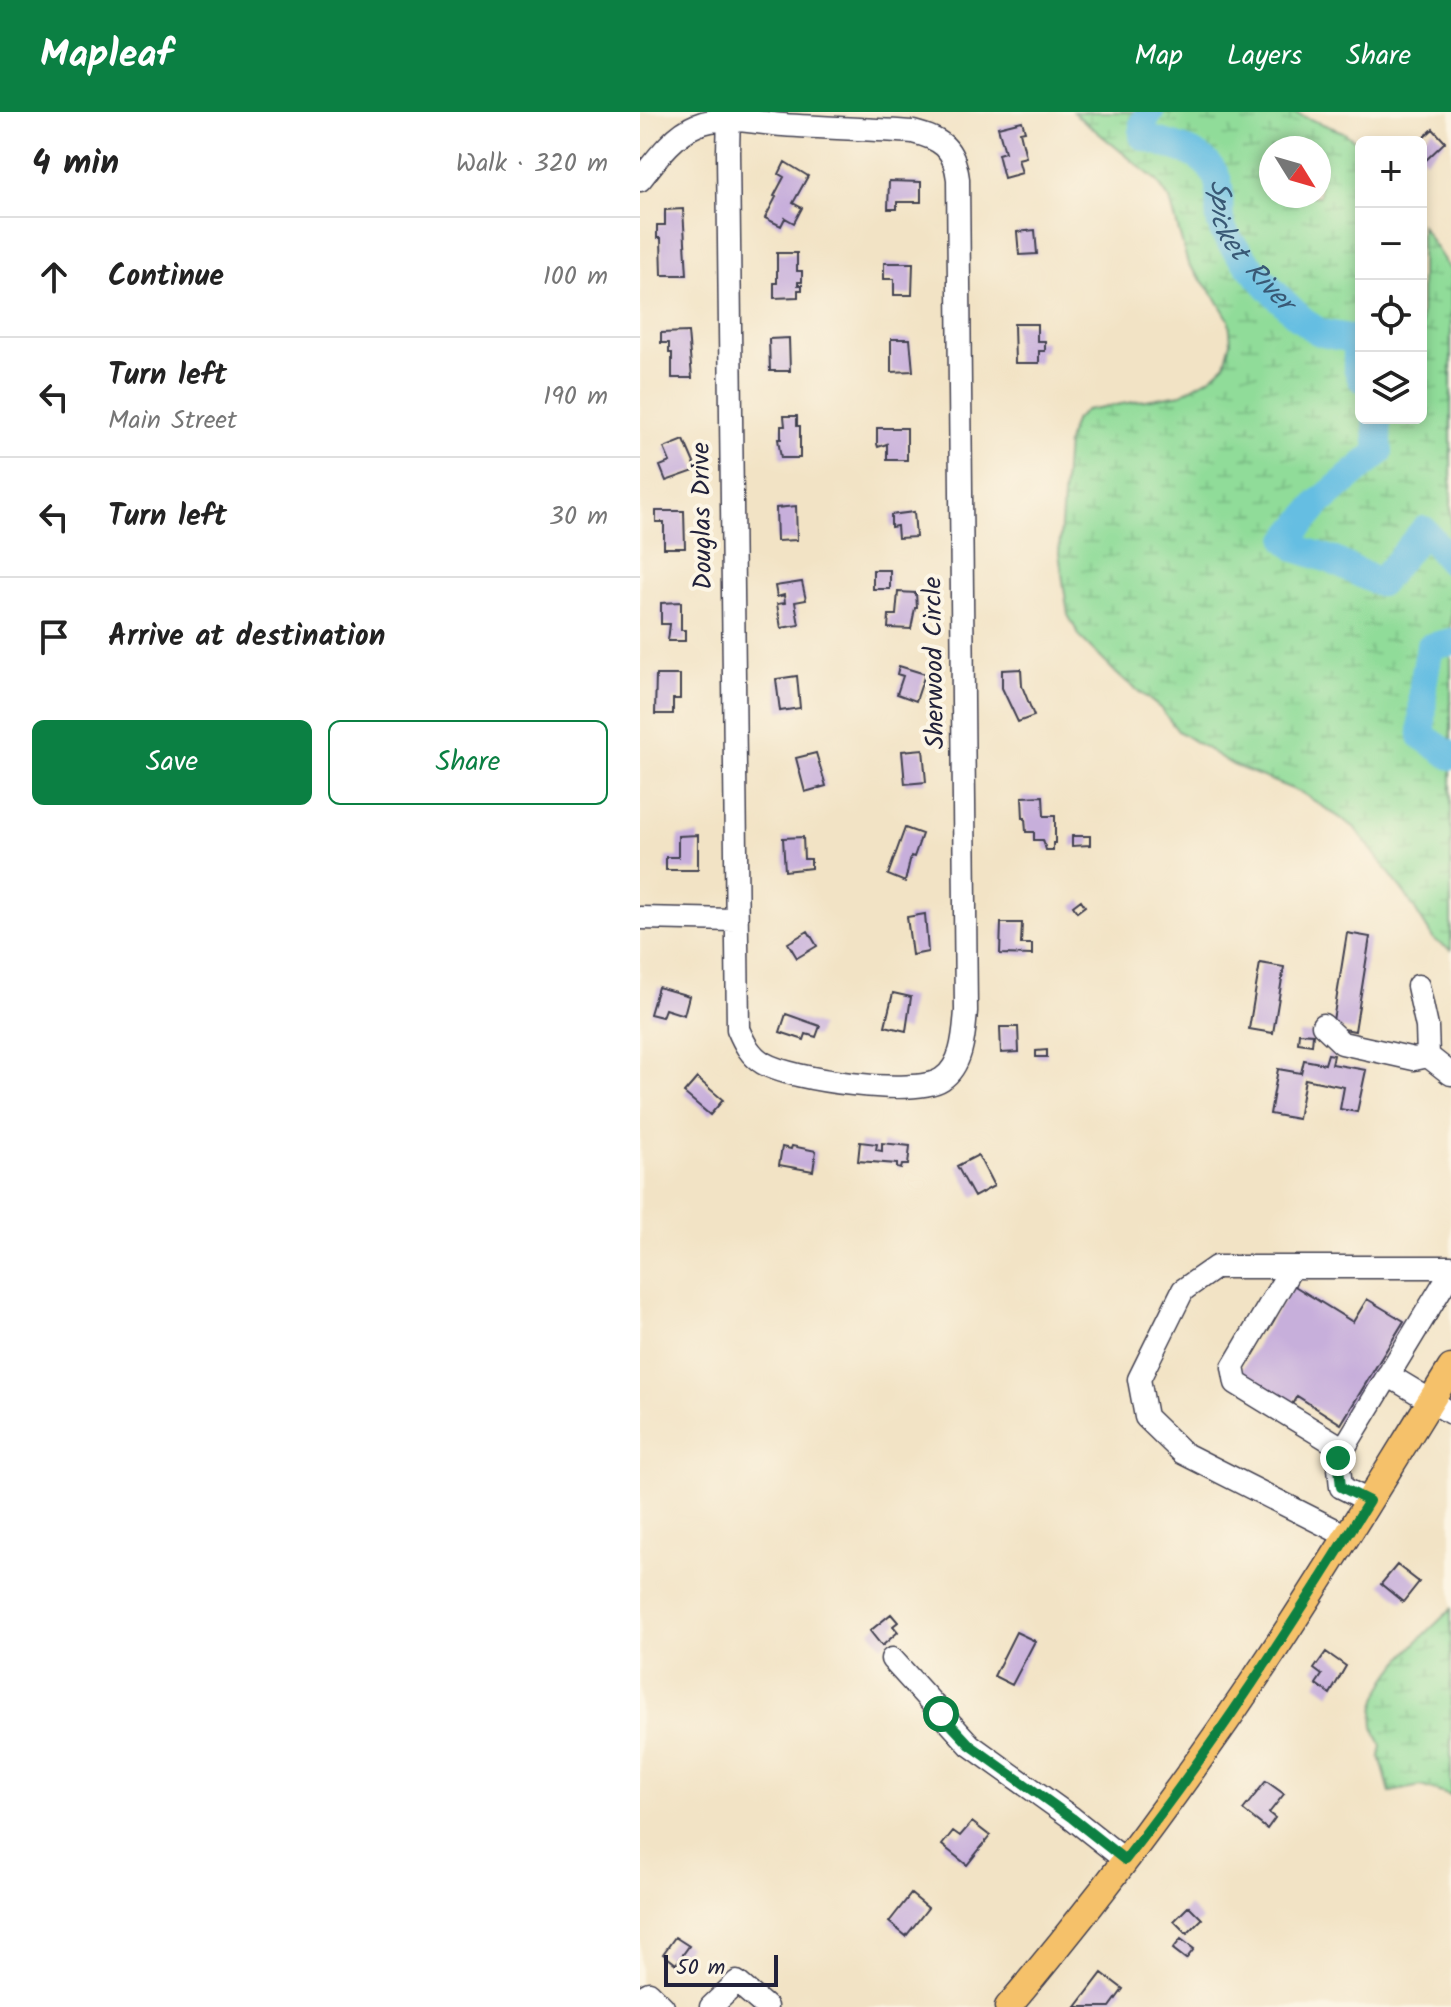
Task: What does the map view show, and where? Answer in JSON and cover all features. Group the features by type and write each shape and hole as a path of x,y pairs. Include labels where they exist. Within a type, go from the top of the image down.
{"main road":[{"path":"1008,2007 1188,1776 1258,1675 1369,1501 1441,1406 1451,1368"}],"street":[{"name":"Sherwood Circle","path":"640,180 664,152 695,125 729,116 913,132 945,145 955,160 966,1002 964,1029 955,1063 944,1078 928,1085 911,1087 876,1086 812,1077 780,1070 759,1061 745,1045 738,1029 735,920"},
{"name":"Douglas Drive","path":"729,116 735,920"},
{"path":"640,918 735,920"},
{"path":"1418,986 1427,1027 1428,1056 1451,1074"},
{"path":"1323,1025 1342,1043 1414,1059 1428,1056"},
{"path":"1347,1536 1183,1453 1146,1417 1139,1379 1183,1290 1216,1267 1451,1269"},
{"path":"1292,1267 1233,1367 1236,1383 1344,1449"},
{"path":"1369,1501 1341,1487 1338,1458 1451,1269"},
{"path":"1388,1375 1441,1406"},
{"path":"892,1659 970,1745 1125,1860"},
{"path":"711,2007 737,1982 766,2007"},
{"path":"640,1998 649,1993 663,2007"}],"green space":[{"path":"1073,112 1292,112 1343,132 1355,141 1355,424 1427,424 1427,234 1451,271 1451,950 1434,940 1406,895 1354,827 1302,793 1233,765 1178,731 1160,708 1118,675 1080,637 1068,615 1059,553 1067,442 1074,421 1086,410 1181,394 1211,377 1225,364 1231,342 1229,320 1216,298 1188,264 1170,200 1157,181"},
{"path":"1451,1609 1451,1796 1421,1786 1390,1792 1380,1756 1382,1746 1374,1727 1374,1708 1392,1671"}],"building":[{"path":"1022,121 1025,131 1020,132 1026,157 1018,159 1022,173 1004,178 998,154 1005,152 998,127"},
{"path":"1433,129 1445,142 1427,159 1427,136"},
{"path":"785,162 808,176 793,203 802,208 794,223 785,218 781,226 765,218 784,177 779,174"},
{"path":"889,181 921,182 921,202 897,202 897,209 888,209"},
{"path":"683,209 687,275 662,275 661,238 657,238 657,225 665,225 665,210"},
{"path":"1035,230 1037,254 1019,255 1017,232"},
{"path":"777,253 797,253 797,271 802,271 802,282 798,285 802,285 802,290 798,290 798,297 774,298"},
{"path":"884,263 913,263 912,295 894,295 894,279 884,279"},
{"path":"1014,324 1037,324 1037,341 1045,341 1045,351 1039,351 1039,363 1015,363"},
{"path":"688,332 692,378 672,378 672,353 669,353 669,343 661,343 661,333"},
{"path":"789,338 790,371 770,371 769,339"},
{"path":"891,339 910,339 913,371 891,372"},
{"path":"784,416 797,416 800,458 781,458 778,439 781,439 781,426 785,426"},
{"path":"877,428 907,428 907,460 887,460 887,444 878,447 877,444"},
{"path":"684,440 697,470 666,481 660,466 670,462 664,448"},
{"path":"796,506 797,540 777,541 776,508"},
{"path":"656,511 684,511 685,548 664,548 664,522 656,522"},
{"path":"914,512 916,537 898,538 897,526 891,527 891,515"},
{"path":"873,570 890,570 890,589 873,589"},
{"path":"802,582 806,600 795,602 799,625 781,628 777,604 785,603 784,595 777,597 775,586"},
{"path":"898,592 916,593 917,608 911,629 888,628 889,615 896,615"},
{"path":"681,602 681,630 685,630 685,641 668,641 670,624 661,624 661,603"},
{"path":"899,666 925,674 916,701 897,694 903,676 897,674"},
{"path":"1021,669 1022,686 1034,716 1018,722 1002,688 1002,670"},
{"path":"656,675 680,675 680,699 673,699 673,714 655,714"},
{"path":"797,676 800,708 780,711 776,679"},
{"path":"923,749 926,782 905,784 902,751"},
{"path":"816,753 826,786 805,792 796,758"},
{"path":"1043,796 1044,816 1055,816 1053,850 1046,850 1043,840 1034,840 1034,832 1026,832 1023,818 1022,797"},
{"path":"905,828 922,834 914,857 911,856 905,882 888,875"},
{"path":"698,835 698,870 666,870 666,857 678,857 678,836"},
{"path":"1072,836 1090,836 1090,845 1072,846"},
{"path":"803,837 804,859 811,859 811,868 785,871 783,838"},
{"path":"1081,900 1085,906 1077,912 1073,906"},
{"path":"925,914 928,952 912,955 907,917"},
{"path":"1001,923 1022,923 1021,944 1032,944 1032,955 1000,954"},
{"path":"808,931 817,946 797,958 788,943"},
{"path":"1347,933 1370,937 1355,1031 1332,1027"},
{"path":"1260,963 1284,967 1273,1033 1249,1029"},
{"path":"658,987 689,996 684,1015 665,1009 662,1017 650,1014"},
{"path":"893,993 911,997 906,1031 885,1026"},
{"path":"786,1014 820,1026 816,1037 806,1034 804,1040 780,1032"},
{"path":"1000,1027 1018,1027 1019,1052 1001,1053"},
{"path":"1299,1033 1313,1034 1312,1045 1298,1043"},
{"path":"1047,1050 1047,1057 1036,1057 1036,1051"},
{"path":"1328,1054 1334,1055 1332,1064 1366,1070 1357,1112 1340,1109 1344,1087 1305,1079 1298,1119 1270,1114 1278,1069 1301,1073 1304,1060 1325,1064"},
{"path":"697,1078 723,1100 710,1115 684,1093"},
{"path":"860,1142 877,1144 876,1150 882,1151 882,1143 910,1146 908,1165 902,1165 901,1169 897,1168 897,1164 858,1161"},
{"path":"792,1146 816,1151 813,1171 779,1165 782,1147 791,1149"},
{"path":"978,1155 994,1186 974,1197 957,1166"},
{"path":"1293,1285 1353,1322 1367,1299 1404,1321 1341,1424 1297,1396 1291,1406 1239,1374"},
{"path":"1397,1565 1419,1582 1403,1602 1381,1584"},
{"path":"891,1614 898,1622 893,1626 898,1632 882,1646 870,1631"},
{"path":"1016,1632 1035,1641 1012,1685 994,1676"},
{"path":"1326,1652 1346,1666 1330,1694 1316,1684 1322,1675 1314,1669"},
{"path":"1266,1781 1284,1794 1269,1813 1275,1818 1267,1829 1243,1810"},
{"path":"972,1822 990,1836 967,1865 942,1845 953,1831 960,1836"},
{"path":"911,1894 928,1908 906,1936 889,1922"},
{"path":"1189,1906 1202,1919 1187,1934 1174,1921"},
{"path":"675,1937 689,1946 676,1964 663,1954"},
{"path":"1181,1939 1194,1949 1186,1959 1173,1949"},
{"path":"1102,1973 1123,1989 1110,2007 1076,2007"}],"waterway":[{"name":"Spicket River","path":"1150,112 1143,123 1143,136 1190,152 1213,171 1219,185 1219,215 1223,230 1239,253 1298,316 1320,332 1357,339 1357,352"},
{"name":"Spicket River","path":"1377,424 1379,452 1319,503 1288,540 1298,549 1332,560 1380,583 1424,530 1451,562"},
{"name":"Spicket River","path":"1451,642 1430,647 1423,685 1422,736 1451,756"}],"route":[{"path":"941,1714 970,1745 1125,1860 1196,1765 1369,1501 1341,1487 1338,1458"}]}
